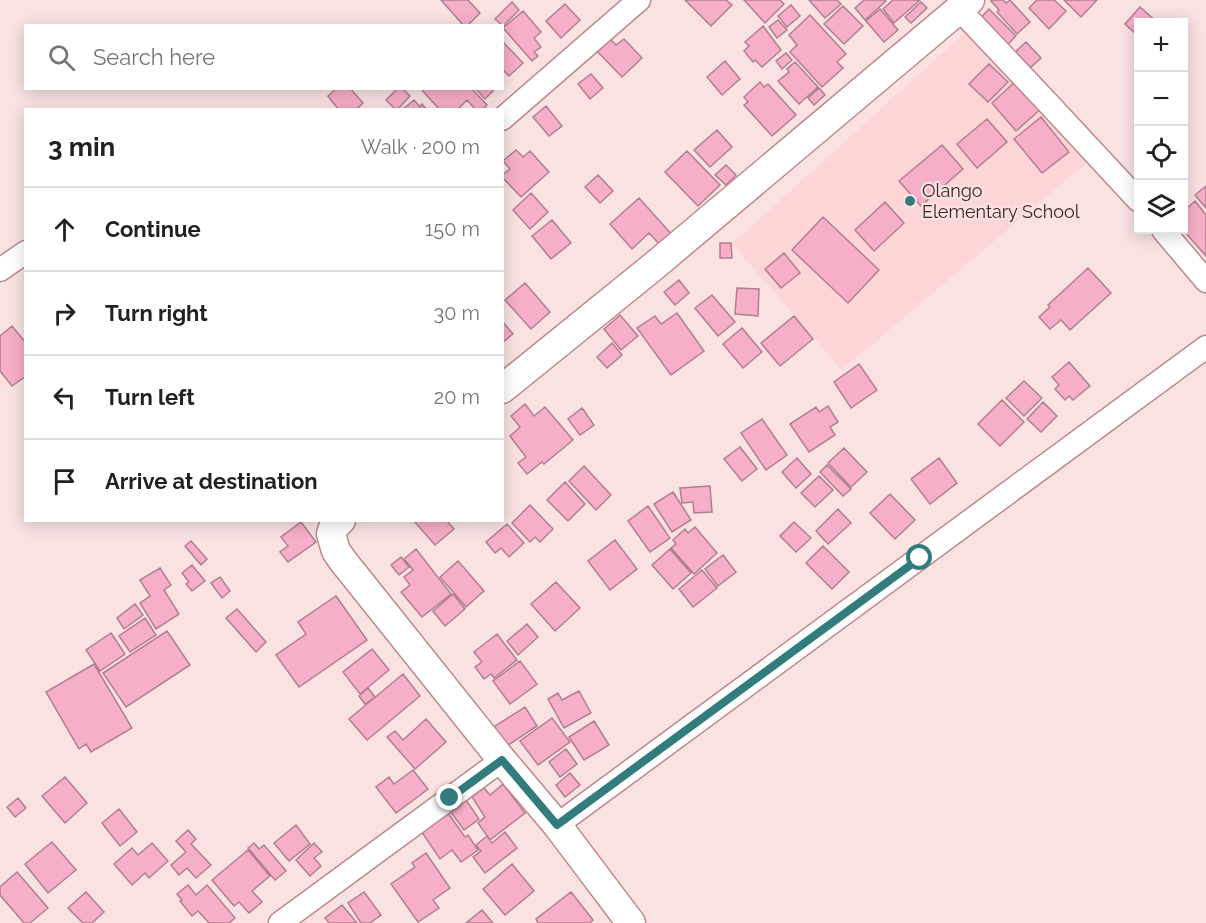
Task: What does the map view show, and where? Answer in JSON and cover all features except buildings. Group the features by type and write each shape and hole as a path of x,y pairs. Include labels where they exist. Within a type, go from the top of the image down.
{"street":[{"path":"504,117 639,0"},
{"path":"504,387 654,266 964,5 1047,102 1134,196"},
{"path":"1166,234 1206,281"},
{"path":"0,270 24,253"},
{"path":"557,825 1206,347"},
{"path":"330,525 336,551 343,561 557,825 631,923"},
{"path":"280,923 502,760"}],"shaded area":[{"name":"Olango Elementary School","path":"973,25 1091,159 842,370 732,244"}],"place":[{"name":"Olango Elementary School","path":"910,201"}],"route":[{"path":"450,798 502,760 557,825 920,558"}]}
